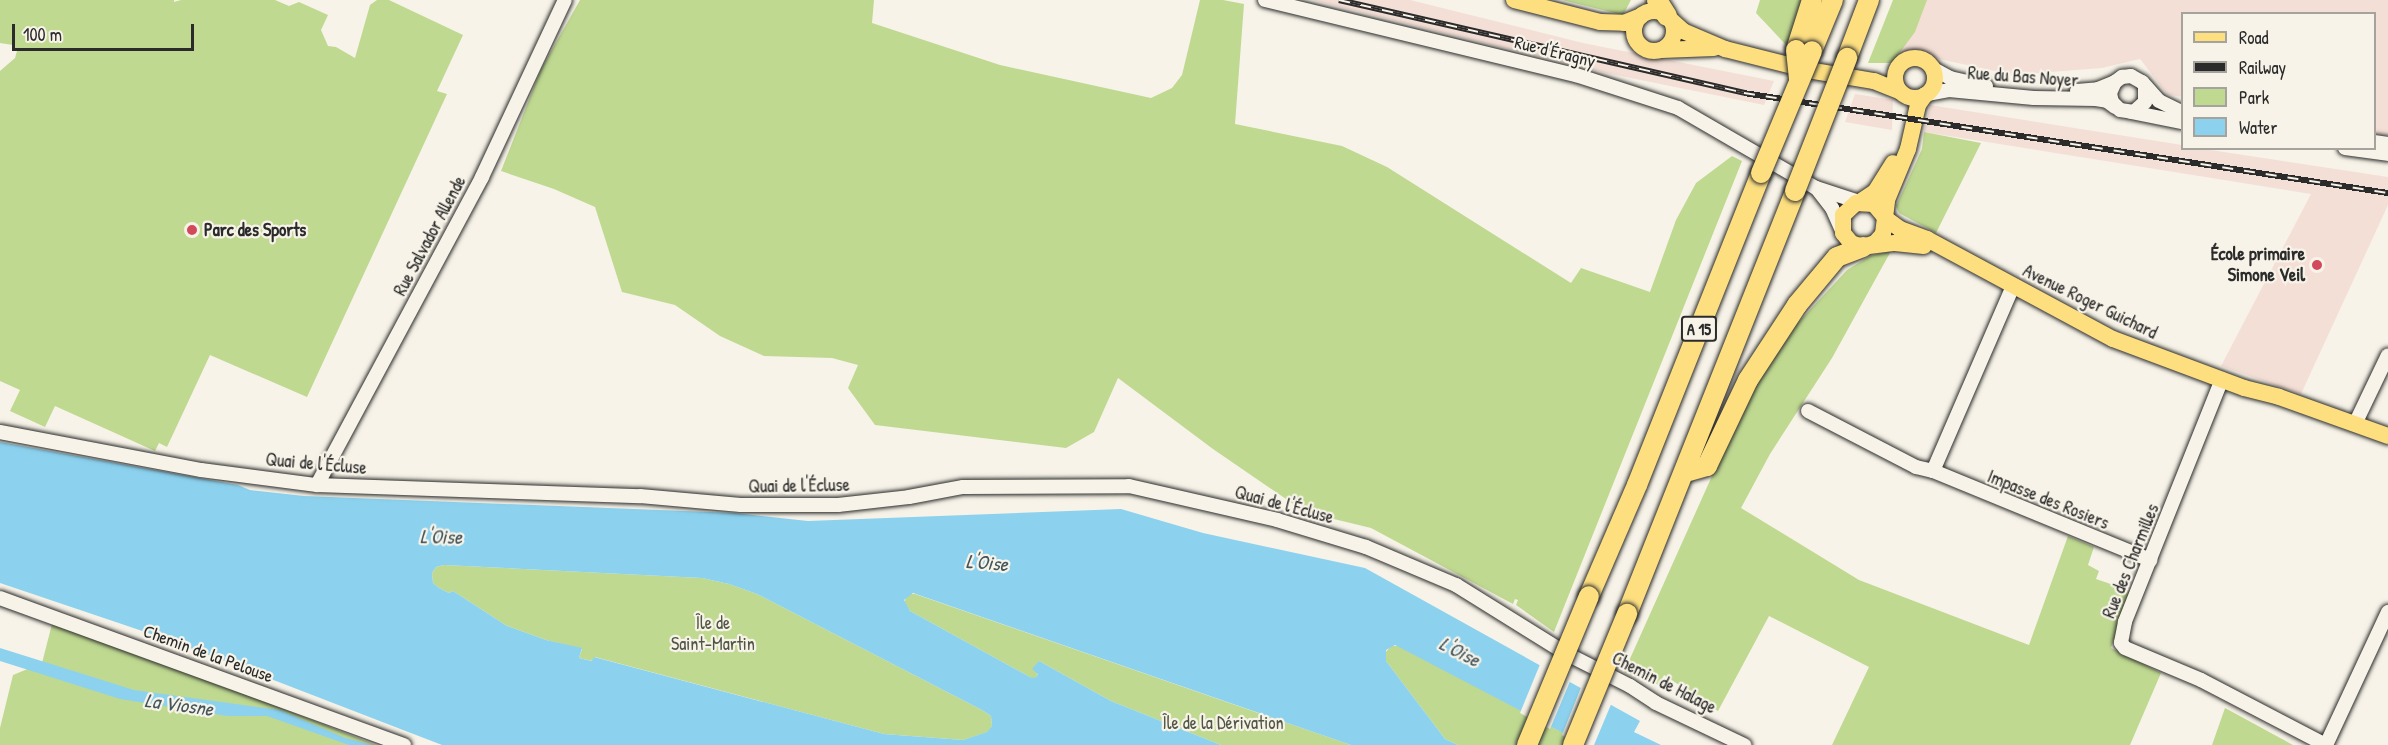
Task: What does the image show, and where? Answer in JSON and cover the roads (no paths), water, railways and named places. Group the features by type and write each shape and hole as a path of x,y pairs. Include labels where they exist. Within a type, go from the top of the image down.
{"highway":[{"path":"1804,51 1812,0"},
{"name":"A 15","path":"1527,745 1637,485 1799,83 1804,51 1833,0"},
{"name":"A 15","path":"1573,745 1686,472 1795,190 1847,66 1869,0"},
{"path":"1686,472 1707,466 1748,380 1797,305 1837,257 1866,246"}],"main road":[{"path":"1514,0 1600,21 1624,23 1656,11 1665,12 1692,36 1725,50 1808,70 1847,66 1886,70 1902,63 1918,59 1932,68 1934,83 1916,110 1910,143 1887,200 1883,234 1866,246 1851,243 1842,231 1844,212 1879,187 1899,147 1905,111 1895,76 1902,63"},
{"path":"1661,50 1668,46 1674,37 1665,12"},
{"path":"1639,44 1635,30 1641,16"},
{"path":"1600,21 1649,51 1693,48 1725,50"},
{"path":"1847,66 1912,98 1926,94"},
{"path":"1860,202 1874,204 1885,217"},
{"name":"Avenue Roger Guichard","path":"1885,217 1900,230 1920,236 2113,339 2388,436"},
{"name":"Avenue Roger Guichard","path":"1866,246 1904,243 1945,251"}],"street":[{"name":"Rue Salvador Allende","path":"317,485 482,177 565,0"},
{"name":"Rue d'Éragny","path":"1265,0 1576,75 1678,108 1816,188 1860,202"},
{"name":"Rue du Bas Noyer","path":"1932,68 1950,78 2024,91 2093,90 2115,82"},
{"path":"2181,112 2158,101 2140,80 2131,76 2122,77 2115,82 2110,93 2115,107 2122,112 2181,122"},
{"path":"2131,112 2140,109 2145,102 2145,87"},
{"name":"Rue du Bas Noyer","path":"1926,94 1949,90 2034,98 2096,99 2108,101 2115,107"},
{"path":"2359,150 2388,154"},
{"name":"Rue d'Éragny","path":"1816,188 1832,208 1842,231"},
{"path":"1933,471 2013,286"},
{"path":"2355,424 2388,355"},
{"name":"Rue des Charmilles","path":"2222,379 2123,630 2121,638 2125,648 2201,680 2326,745 2388,612"},
{"name":"Impasse des Rosiers","path":"1808,411 1916,467 1933,471 2150,560"},
{"name":"Quai de l'Écluse","path":"0,432 201,470 317,485 640,496 741,505 838,505 909,497 963,487 1129,486 1277,520 1366,547 1456,585 1567,654"},
{"name":"Chemin de la Pelouse","path":"0,598 404,745"},
{"name":"Chemin de Halage","path":"1567,654 1630,686 1656,703 1744,745"}],"water":[{"name":"L'Oise","path":"0,442 238,485 250,490 304,496 735,513 808,521 1121,509 1203,533 1365,568 1640,721 1634,732 1661,745 1586,745 1395,645 1386,650 1386,661 1445,739 1458,745 1351,745 913,593 904,600 910,611 1030,677 1035,678 1038,674 1032,669 1039,661 1111,701 1221,745 442,745 172,641 0,583","holes":["444,565 702,578 757,594 982,710 991,716 992,726 987,732 963,740 884,734 594,657 592,661 579,658 582,648 546,640 507,626 453,591 449,593 439,588 433,583 432,573 436,567"]},
{"name":"La Viosne","path":"0,648 134,690 280,710 345,738 373,745 349,745 267,716 227,716 120,699 0,661"}],"railway":[{"path":"1339,0 1744,93 2388,193"}],"place":[{"name":"Parc des Sports","path":"192,230"},
{"name":"École primaire Simone Veil","path":"2317,265"}],"park label":[{"name":"Île de Saint-Martin","path":"713,634"},
{"name":"Île de la Dérivation","path":"1223,723"}]}
